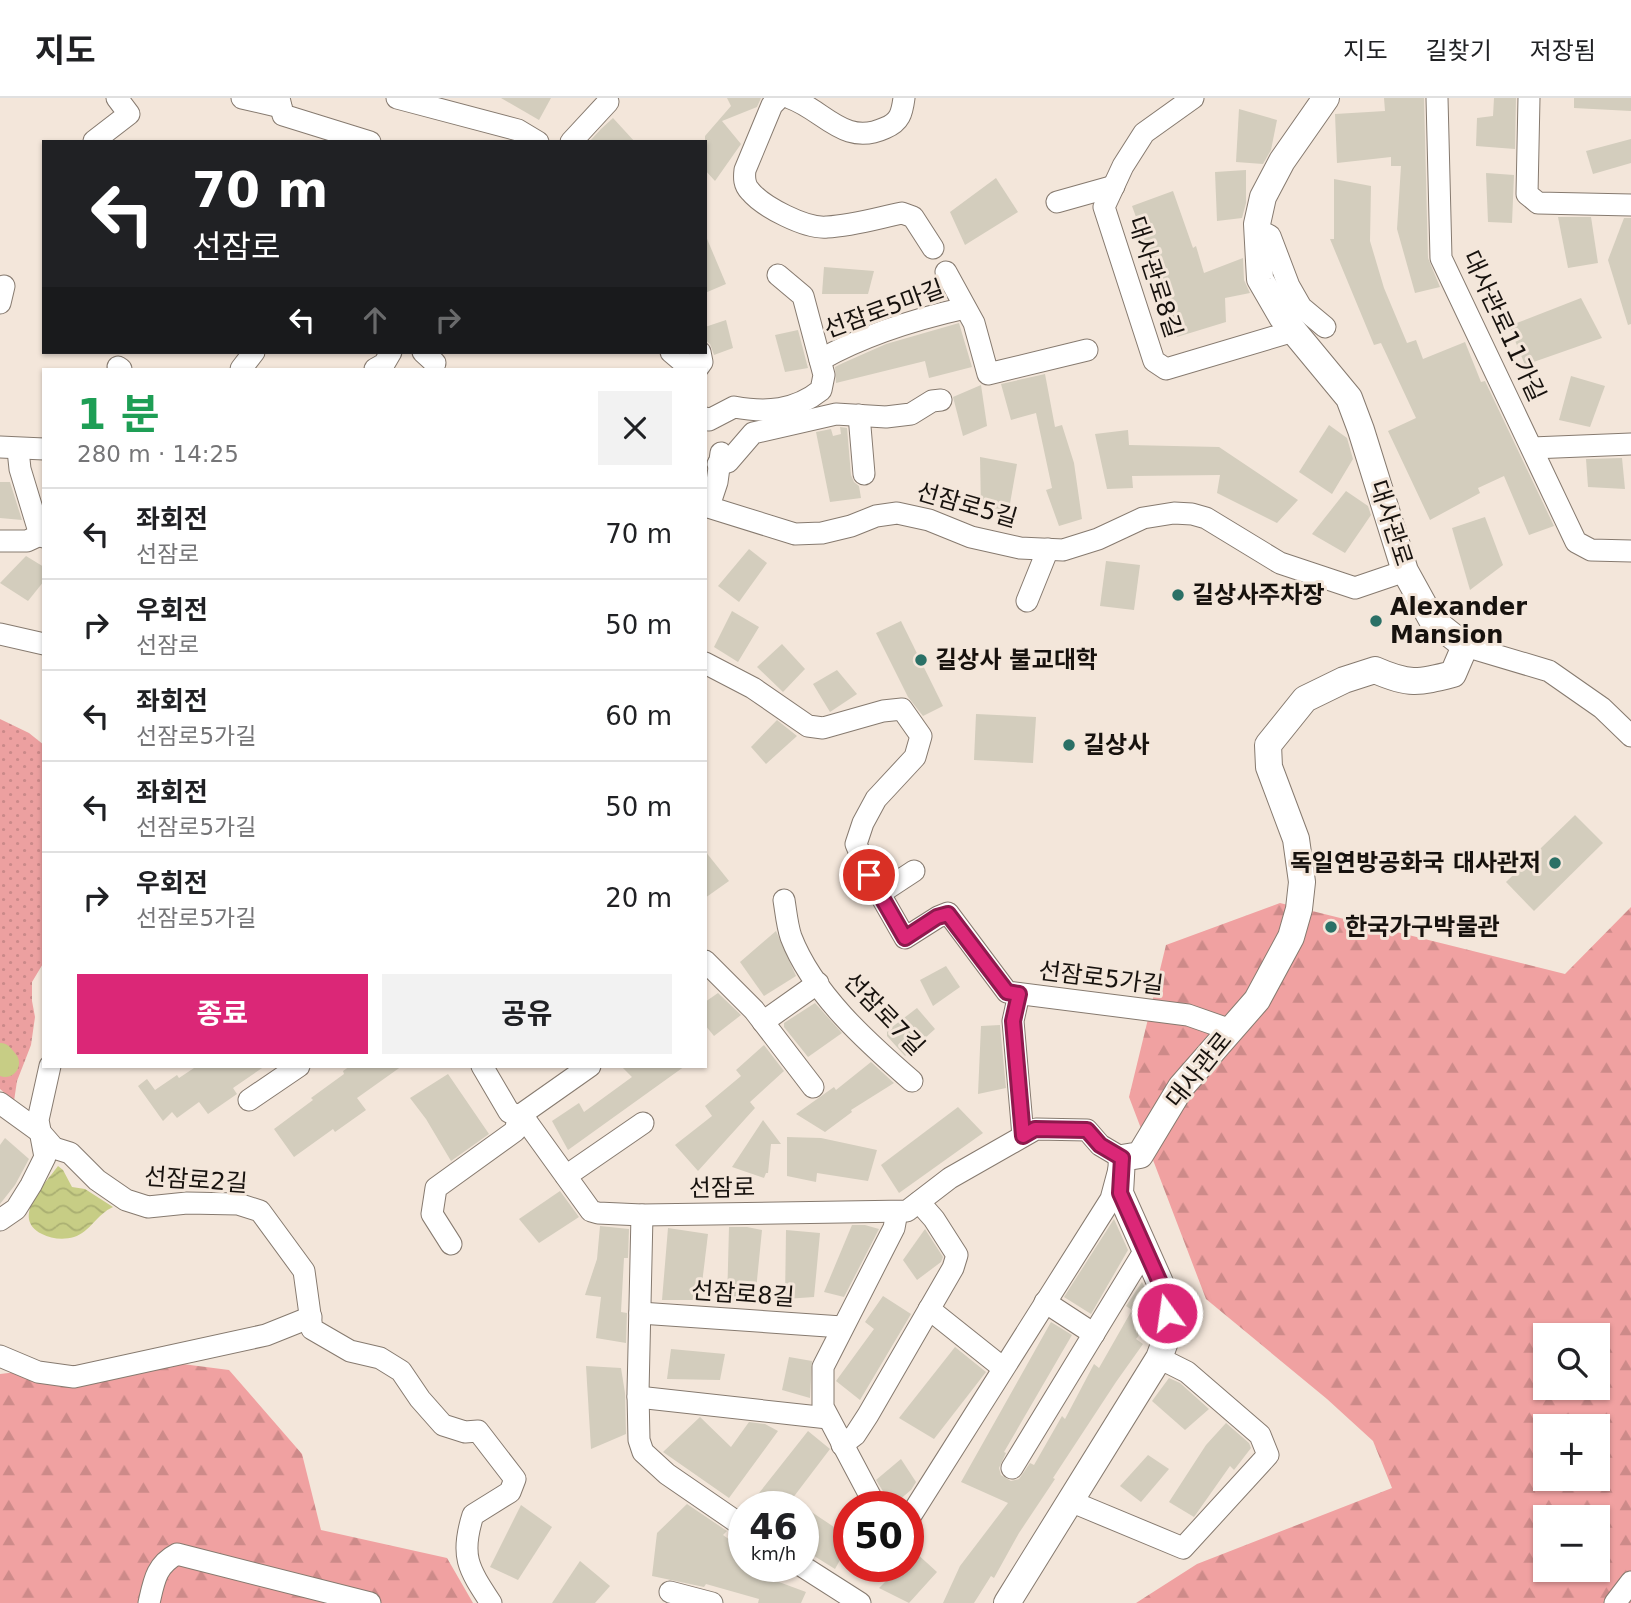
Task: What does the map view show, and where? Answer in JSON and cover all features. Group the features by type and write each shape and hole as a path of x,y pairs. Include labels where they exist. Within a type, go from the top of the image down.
{"main road":[{"name":"대사관로","path":"1122,1158 1140,1154 1181,1087 1257,1000 1291,937 1299,909 1302,882 1296,839 1269,766 1268,745 1305,699 1344,680 1375,670 1397,680 1419,682 1453,674 1465,646 1432,620 1405,571 1362,430 1349,398 1282,317 1259,279 1257,229 1267,188 1282,161 1326,98"},
{"path":"1007,1603 1159,1358 1169,1331 1166,1296 1120,1193 1122,1158"}],"street":[{"path":"95,140 129,114 117,98"},
{"path":"242,98 280,102 283,115 364,140"},
{"path":"397,98 518,130 535,140"},
{"name":"선잠로5마길","path":"779,98 772,105 744,170 744,181 750,191 772,207 812,226 826,228 902,213 912,216 933,248"},
{"path":"790,98 842,128 865,135 884,129 899,118 903,111 904,98"},
{"name":"대사관로8길","path":"1194,98 1144,133 1123,166 1104,207 1154,360 1166,369 1294,331"},
{"name":"대사관로11가길","path":"1437,98 1441,258 1576,542 1591,550 1631,551"},
{"path":"1529,98 1527,194 1538,203 1631,205"},
{"path":"573,140 608,102"},
{"path":"1057,202 1114,186"},
{"path":"1257,229 1270,236 1289,286 1301,307 1325,327"},
{"name":"선잠로5마길","path":"946,272 974,323 988,374 1087,350"},
{"name":"선잠로5마길","path":"756,411 779,410 806,402 821,390 824,374 803,296 778,275"},
{"name":"선잠로5마길","path":"820,360 872,336 965,308"},
{"path":"377,368 390,354"},
{"path":"673,354 690,368"},
{"path":"718,464 728,462 753,433 836,414 886,417 911,414 932,401 941,400"},
{"path":"707,419 734,407 756,411"},
{"path":"707,506 717,482 721,451 756,411"},
{"path":"859,415 864,474"},
{"path":"1531,448 1631,444"},
{"path":"0,541 27,541 42,536 20,469 9,448 42,449"},
{"name":"선잠로5길","path":"707,506 795,534 822,533 876,516 897,513 929,520 971,537 1020,548 1063,551 1098,539 1143,518 1174,513 1192,514 1206,518 1280,563 1355,588 1405,571"},
{"path":"1027,601 1048,549"},
{"path":"0,634 42,644"},
{"path":"1465,646 1549,671 1602,708 1631,736"},
{"name":"선잠로5가길","path":"707,664 753,688 808,726 823,728 883,711 902,709 921,736 915,757 876,799 863,823 856,844 879,894 905,938 937,917 948,914 1007,992 1188,1015 1231,1030"},
{"path":"879,894 914,872"},
{"name":"선잠로7길","path":"784,900 790,934 801,959 856,1030 912,1081"},
{"path":"707,966 713,983 763,1021 813,1087"},
{"name":"선잠로7길","path":"763,1021 818,983"},
{"path":"1019,994 1013,1021 1023,1136"},
{"path":"0,1220 16,1209 32,1185 45,1157 38,1120 50,1068"},
{"path":"249,1100 296,1068"},
{"name":"선잠로","path":"483,1068 509,1112 524,1118 591,1211 642,1215 907,1211 950,1178 1035,1129 1087,1130 1100,1145 1122,1158"},
{"path":"451,1244 432,1214 436,1188 515,1132 519,1116 587,1068"},
{"name":"선잠로2길","path":"0,1103 40,1132 54,1148 70,1153 97,1180 126,1200 148,1207 187,1203 238,1204 260,1211 304,1271 311,1317"},
{"path":"566,1176 643,1123"},
{"path":"924,1494 1111,1199 1122,1158"},
{"path":"842,1445 855,1436 953,1268 957,1255 934,1219 919,1202"},
{"path":"867,1491 828,1418 821,1392 822,1367 894,1228 897,1212"},
{"path":"642,1215 639,1440 643,1452 667,1474 728,1516"},
{"path":"1012,1468 1145,1250"},
{"path":"1045,1302 1094,1334"},
{"path":"929,1309 1003,1368"},
{"name":"선잠로8길","path":"640,1313 842,1327"},
{"path":"0,1356 38,1372 74,1377 266,1335 311,1317 312,1329 350,1351 380,1358 401,1371 443,1426 465,1432 478,1431 515,1479 510,1492 473,1515 466,1536 467,1563 491,1603"},
{"path":"1070,1502 1183,1548 1268,1455 1260,1435 1187,1372 1159,1358"},
{"path":"638,1397 828,1418"},
{"path":"149,1603 155,1574 164,1561 177,1553 370,1603"},
{"path":"819,1577 860,1603"},
{"path":"1615,1603 1631,1582"},
{"path":"670,1592 712,1603"}],"green space":[{"path":"1280,903 1565,974 1631,907 1631,1603 1136,1603 1197,1564 1392,1488 1373,1441 1327,1399 1206,1299 1129,1097 1166,945"},
{"path":"136,1358 229,1370 302,1454 321,1530 447,1558 473,1603 0,1603 0,1374"}],"shaded area":[{"path":"0,719 29,733 42,743 42,965 32,982 35,1017 31,1045 17,1081 14,1101 0,1089"}],"water":[{"path":"58,1166 72,1187 85,1189 113,1207 80,1235 70,1238 46,1236 33,1227 29,1219 33,1201"}],"building":[{"path":"501,98 551,98 539,120"},
{"path":"727,98 761,98 757,107 722,121 741,144 715,181 707,172 705,136 731,106"},
{"path":"1384,98 1424,98 1428,258 1440,287 1415,293 1397,229 1401,166 1391,166 1391,157 1337,163 1335,114 1385,111"},
{"path":"1494,98 1516,98 1515,149 1476,146 1477,118 1493,116"},
{"path":"1574,98 1631,98 1631,111 1574,108"},
{"path":"1239,109 1277,120 1271,150 1263,164 1236,162"},
{"path":"613,118 633,140 591,140"},
{"path":"1631,139 1631,163 1593,174 1586,151"},
{"path":"1246,170 1246,203 1242,218 1217,221 1215,172"},
{"path":"1486,173 1514,175 1512,223 1488,222"},
{"path":"996,178 1018,212 965,245 950,212"},
{"path":"1334,179 1371,186 1370,241 1384,288 1407,343 1416,340 1423,359 1465,342 1481,382 1485,381 1554,526 1529,535 1504,476 1478,488 1480,493 1430,520 1388,431 1416,418 1381,343 1374,345 1330,239 1334,239"},
{"path":"1173,191 1204,273 1243,258 1244,280 1250,293 1225,298 1226,322 1177,337 1155,257 1151,258 1132,206"},
{"path":"1558,217 1591,217 1598,263 1568,268"},
{"path":"1624,218 1631,218 1631,324 1628,325 1608,260"},
{"path":"707,239 726,284 707,292"},
{"path":"824,267 874,271 868,294 822,294"},
{"path":"1581,298 1602,338 1525,365 1509,326"},
{"path":"726,320 733,348 714,355 707,342 707,326"},
{"path":"959,323 972,367 929,378 925,361 836,383 835,367 843,363 886,344"},
{"path":"798,330 808,368 785,372 775,335"},
{"path":"1045,374 1055,427 1062,425 1074,463 1082,519 1059,526 1046,490 1052,488 1036,413 1011,420 1001,384"},
{"path":"1571,376 1605,386 1590,427 1559,420"},
{"path":"981,385 987,426 963,436 953,397"},
{"path":"1329,425 1347,438 1353,459 1332,494 1299,472"},
{"path":"840,427 847,428 851,475 859,486 861,498 830,502 816,432 831,429 833,436 841,434"},
{"path":"1128,430 1129,445 1219,447 1298,500 1277,523 1217,493 1220,475 1132,476 1133,488 1107,489 1095,434"},
{"path":"980,457 1017,464 1009,509 981,508"},
{"path":"1622,458 1625,489 1588,487 1586,459"},
{"path":"0,482 10,482 22,520 0,518"},
{"path":"1346,491 1368,506 1371,515 1345,553 1312,534"},
{"path":"1485,517 1503,565 1470,590 1452,528"},
{"path":"749,549 767,563 739,602 718,586"},
{"path":"26,556 42,566 42,584 28,601 0,583"},
{"path":"1106,561 1140,565 1134,610 1100,606"},
{"path":"732,611 759,627 738,662 714,647"},
{"path":"901,621 943,706 923,716 908,697 876,633"},
{"path":"782,644 805,669 783,692 757,667"},
{"path":"837,670 857,694 830,712 813,684"},
{"path":"976,714 1036,717 1033,763 974,760"},
{"path":"777,720 797,736 766,764 751,747"},
{"name":"독일연방공화국 대사관저","path":"1575,815 1603,843 1534,911 1506,882"},
{"path":"707,854 729,881 707,897"},
{"path":"776,931 796,976 764,996 740,962"},
{"path":"946,966 960,987 933,1006 920,980"},
{"path":"718,993 741,1015 714,1036 707,1027 707,1001"},
{"path":"815,1003 842,1033 808,1057 784,1027 784,1023"},
{"path":"917,1008 935,1029 905,1056 887,1036 887,1031"},
{"path":"1000,1025 1006,1088 978,1094 981,1026"},
{"path":"764,1045 784,1071 750,1102 755,1108 698,1171 675,1145 712,1116 705,1106 741,1076 736,1070"},
{"path":"871,1062 894,1083 851,1110 852,1112 825,1132 796,1114 834,1087 836,1090"},
{"path":"194,1068 262,1068 233,1088 237,1094 208,1114 199,1102 177,1118 172,1112 163,1121 138,1086 147,1079 155,1090 177,1075 179,1078"},
{"path":"347,1068 399,1068 357,1098 366,1110 335,1132 333,1129 294,1157 274,1129 344,1074 343,1071"},
{"path":"623,1068 682,1068 568,1150 552,1121 579,1103 584,1112 632,1077"},
{"path":"448,1074 489,1134 451,1161 410,1098"},
{"path":"958,1107 983,1133 899,1193 881,1165"},
{"path":"763,1120 781,1144 771,1144 768,1173 764,1178 732,1167"},
{"path":"787,1137 821,1138 877,1150 868,1181 817,1173 816,1182 787,1176"},
{"path":"5,1138 29,1159 15,1185 0,1204 0,1145"},
{"path":"560,1191 579,1217 539,1243 519,1219"},
{"path":"1114,1219 1128,1250 1091,1314 1064,1297"},
{"path":"852,1225 879,1229 844,1297 824,1292"},
{"path":"600,1226 629,1229 628,1258 624,1258 621,1312 627,1313 626,1343 596,1338 601,1297 585,1295 597,1259"},
{"path":"729,1227 762,1230 755,1300 727,1303"},
{"path":"668,1228 708,1234 700,1300 662,1300"},
{"path":"925,1229 943,1257 941,1262 917,1280 903,1260"},
{"path":"786,1230 820,1233 814,1297 785,1299"},
{"path":"1142,1282 1151,1300 1152,1319 1136,1339 1143,1344 1053,1478 1055,1479 1019,1533 994,1578 991,1576 974,1603 943,1603 960,1566 1008,1503 961,1482 1051,1322 1072,1335 1004,1452 1006,1453 999,1468 1001,1475 1011,1481 1019,1479 1030,1463 1034,1465 1062,1416 1065,1419 1094,1364 1099,1368 1132,1310 1126,1306"},
{"path":"883,1296 911,1314 860,1400 836,1381 874,1329 865,1322"},
{"path":"955,1347 986,1372 934,1439 899,1418"},
{"path":"671,1349 725,1354 720,1380 667,1379"},
{"path":"789,1357 812,1361 810,1398 782,1390"},
{"path":"586,1366 621,1368 625,1393 626,1434 591,1449"},
{"path":"1169,1378 1180,1383 1209,1409 1185,1430 1152,1401"},
{"path":"700,1417 731,1447 749,1422 765,1424 778,1431 734,1491 728,1491 728,1497 663,1452"},
{"path":"1226,1423 1249,1443 1251,1448 1234,1470 1230,1466 1194,1517 1169,1502 1206,1445"},
{"path":"808,1431 830,1449 798,1491 761,1491"},
{"path":"1148,1455 1169,1469 1141,1502 1120,1486"},
{"path":"901,1459 916,1482 910,1491 883,1491 876,1480"},
{"path":"687,1504 727,1531 723,1535 728,1539 728,1582 779,1582 806,1592 801,1603 758,1603 759,1599 706,1584 704,1587 652,1576 657,1533"},
{"path":"521,1505 552,1527 518,1580 490,1567"},
{"path":"819,1517 833,1526 833,1568 819,1559"},
{"path":"924,1560 937,1572 909,1603 879,1588 885,1582 924,1582"},
{"path":"580,1561 610,1586 595,1603 552,1603"}],"waterway":[{"path":"0,1057 5,1063"}],"place":[{"name":"길상사주차장","path":"1178,595"},
{"name":"Alexander Mansion","path":"1376,621"},
{"name":"길상사 불교대학","path":"921,660"},
{"name":"길상사","path":"1069,745"},
{"name":"독일연방공화국 대사관저","path":"1555,863"},
{"name":"한국가구박물관","path":"1331,927"}],"route":[{"path":"869,875 905,938 937,917 948,914 1007,992 1019,994 1013,1021 1023,1136 1035,1129 1087,1130 1100,1145 1122,1158 1120,1193 1166,1296 1167,1313"}]}
